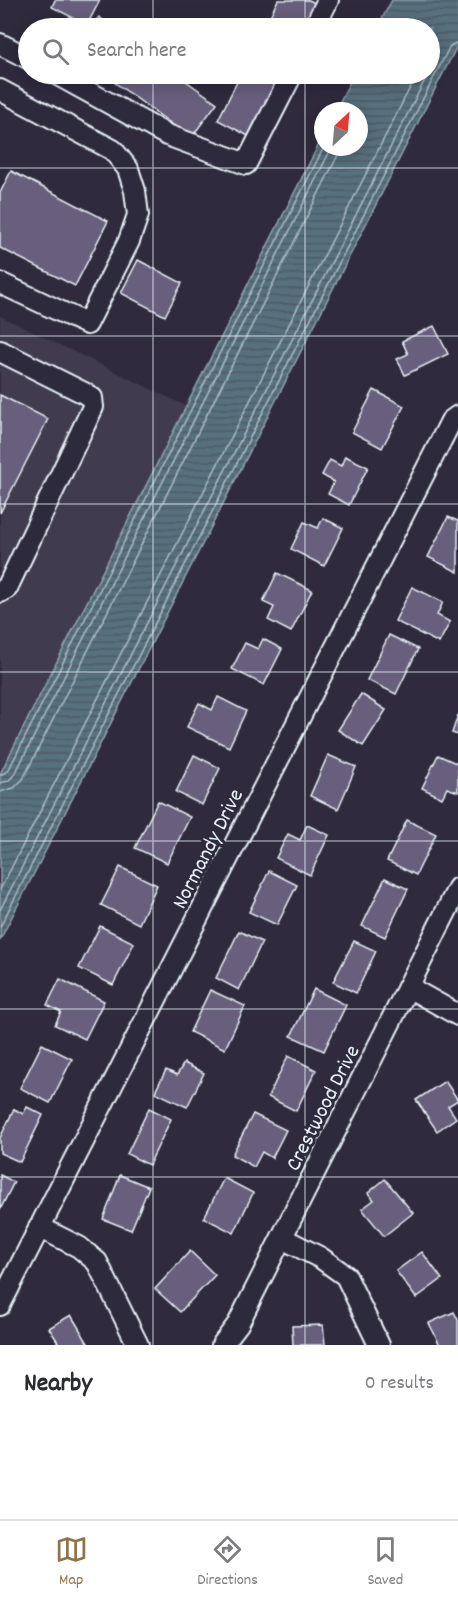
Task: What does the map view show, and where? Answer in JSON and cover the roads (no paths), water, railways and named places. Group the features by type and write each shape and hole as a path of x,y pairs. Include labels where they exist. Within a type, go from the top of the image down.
{"street":[{"path":"319,18 328,0"},
{"path":"0,44 18,53"},
{"path":"74,84 167,135 246,164 287,84"},
{"path":"0,283 87,324 129,241 138,215 135,191 128,169 113,150 2,95"},
{"path":"0,351 84,393 92,398 93,407 7,588 0,592"},
{"name":"Normandy Drive","path":"0,1305 451,421 458,416"},
{"name":"Crestwood Drive","path":"222,1345 238,1324 458,888"},
{"path":"408,987 458,1015"},
{"path":"39,1227 79,1247 97,1262 138,1345"},
{"path":"282,1238 321,1258 346,1276 378,1345"}],"water":[{"path":"392,0 458,0 458,44 440,79 440,18 382,18"},
{"path":"349,84 438,84 0,940 0,774 314,154 314,156 368,156 368,102 340,102"}]}
